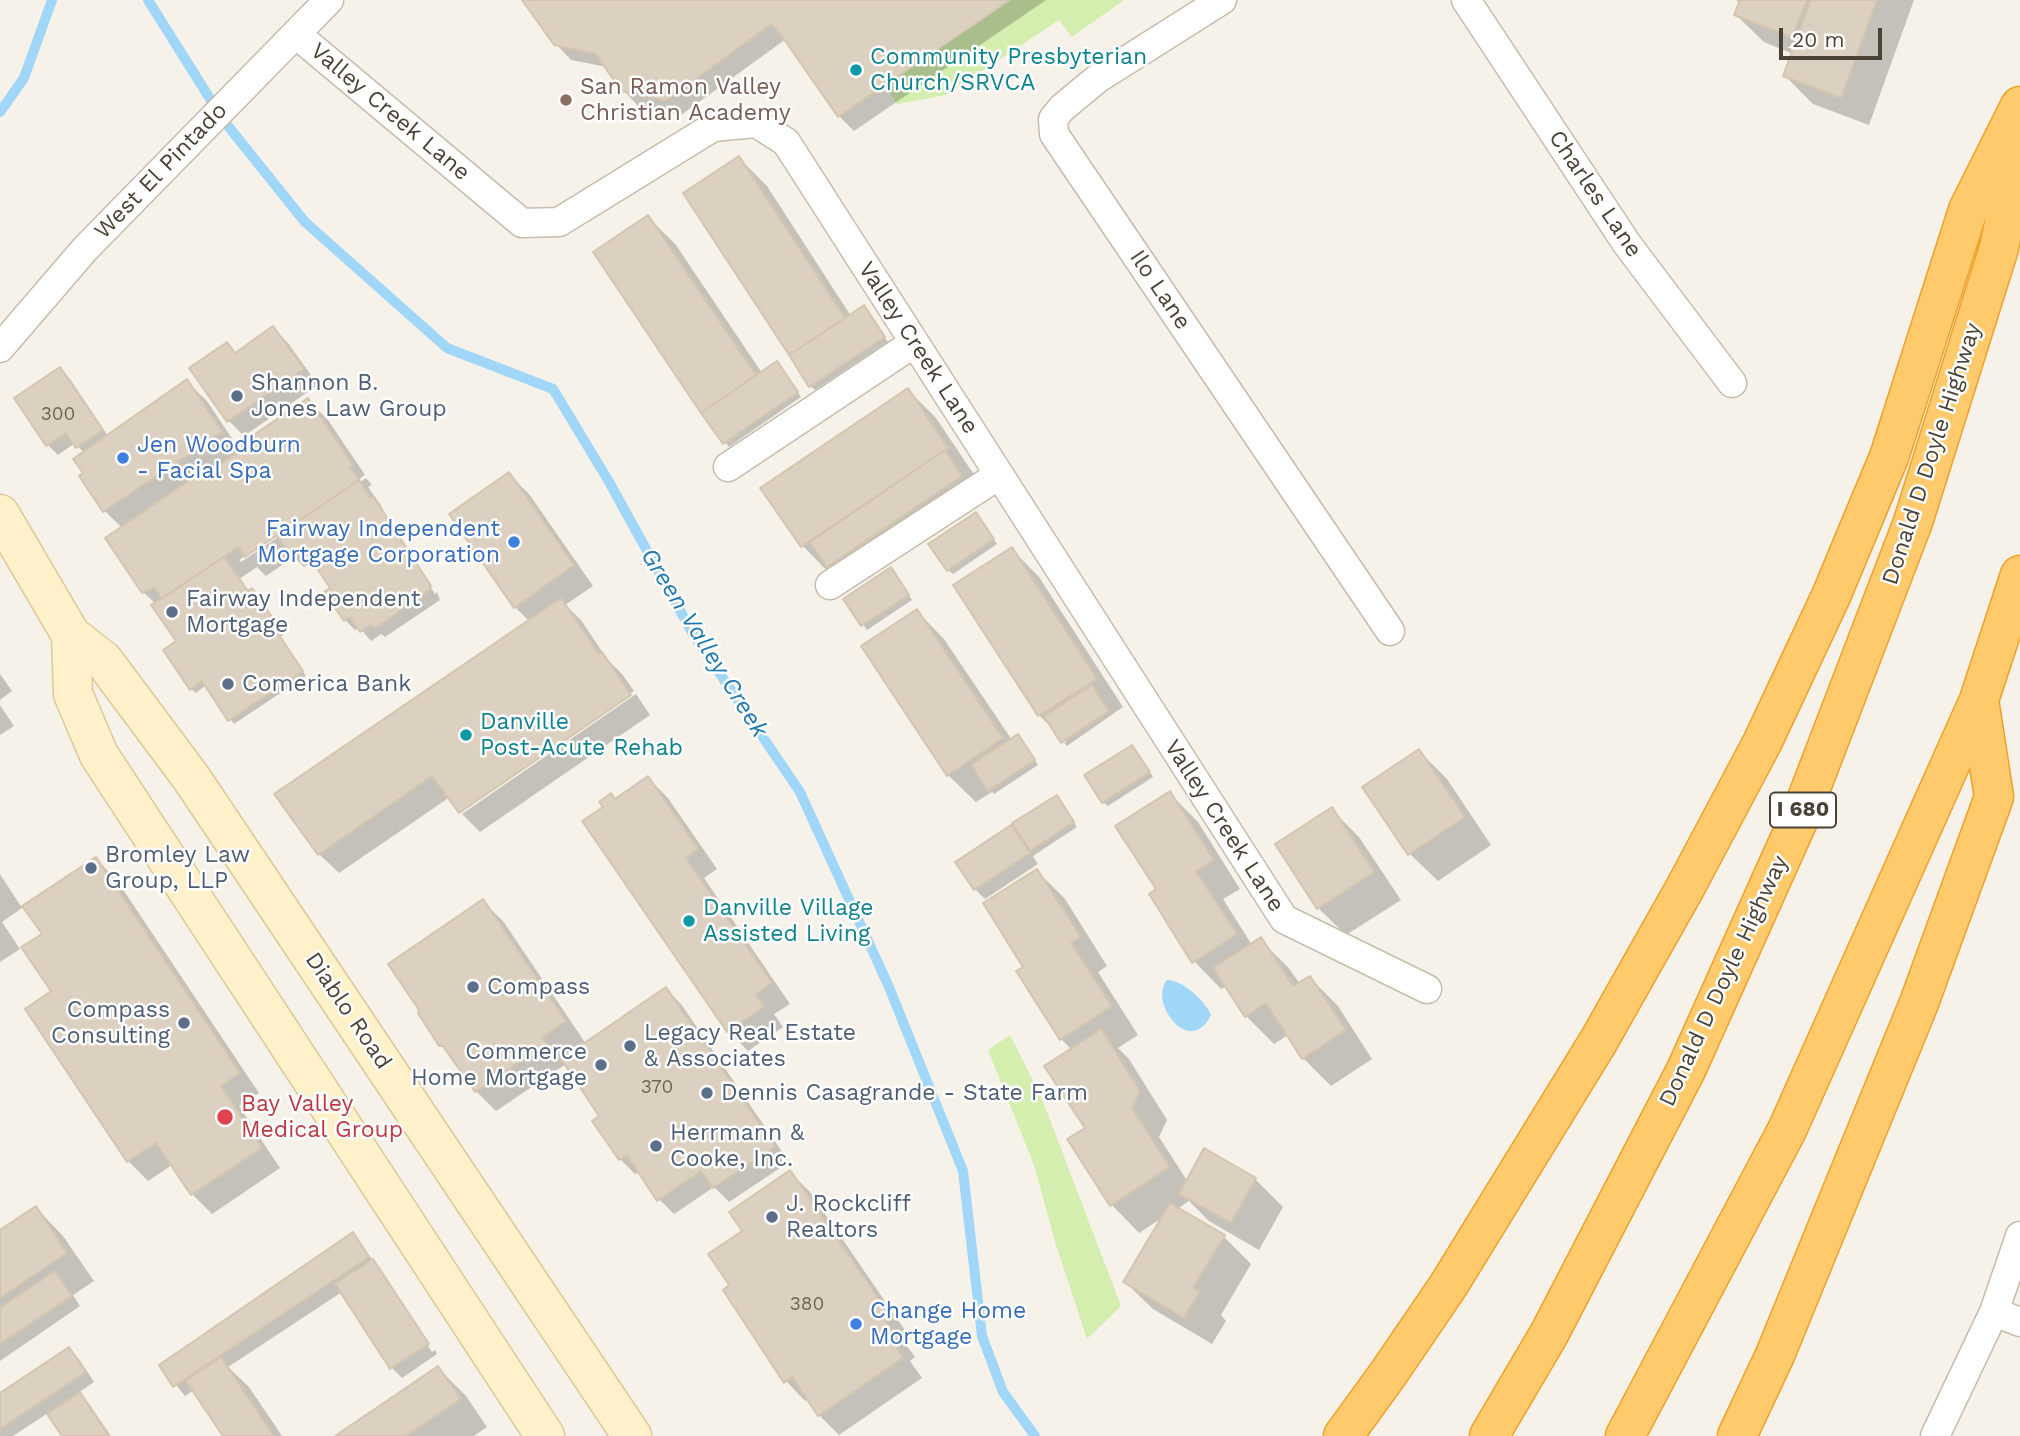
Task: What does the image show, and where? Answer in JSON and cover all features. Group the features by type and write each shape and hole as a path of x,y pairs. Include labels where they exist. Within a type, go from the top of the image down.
{"highway":[{"path":"1343,1436 1448,1286 1578,1076 1685,888 1762,743 1831,596 1889,457 1968,210 2020,106"},
{"name":"Donald D Doyle Highway","path":"1489,1436 1549,1334 1686,1070 1801,814 1913,522 1999,248 2020,144"},
{"path":"1625,1436 1787,1130 1979,700 2020,575"},
{"path":"1737,1436 1775,1355 1919,1003 1994,797 1979,700"}],"street":[{"name":"West El Pintado","path":"0,348 85,249 328,0"},
{"name":"Ilo Lane","path":"1222,0 1097,79 1053,119 1054,134 1391,631"},
{"name":"Charles Lane","path":"1466,0 1627,244 1732,383"},
{"name":"Valley Creek Lane","path":"287,43 522,223 559,222 713,127 756,123 786,142 1284,919 1427,989"},
{"path":"728,467 914,343"},
{"path":"830,585 999,475"},
{"name":"Diablo Road","path":"0,514 71,635 104,661 192,779 632,1436"},
{"name":"Diablo Road","path":"71,635 73,694 99,755 545,1436"},
{"path":"1936,1436 1994,1312 2020,1236"},
{"path":"1994,1312 2020,1322"}],"green space":[{"path":"1010,0 1124,0 1072,37 1059,20 946,95 897,104 885,85"},
{"path":"1010,1035 1042,1099 1121,1306 1087,1339 1056,1245 1034,1165 988,1050"}],"water":[{"path":"1167,980 1180,983 1204,1004 1211,1015 1202,1027 1192,1031 1182,1029 1174,1022 1163,1001 1163,989"}],"building":[{"name":"Community Presbyterian Church/SRVCA","path":"522,0 1010,0 838,117 771,24 666,101 621,91 596,54 554,45"},
{"path":"1740,0 1807,0 1792,37 1734,15"},
{"path":"1811,0 1877,0 1841,98 1783,76"},
{"path":"739,156 845,318 789,355 683,193"},
{"path":"648,215 756,375 701,413 593,252"},
{"path":"864,305 885,337 809,387 789,355"},
{"name":"Shannon B. Jones Law Group","path":"273,326 304,369 227,422 189,368 227,342 235,353"},
{"path":"777,361 798,392 723,444 701,413"},
{"path":"60,367 103,430 76,448 66,433 46,446 14,398"},
{"path":"187,379 222,432 103,512 79,476 83,473 73,459"},
{"path":"908,388 948,448 801,547 760,488"},
{"path":"308,398 353,465 350,467 359,480 245,557 238,547 162,599 154,587 142,593 105,538 197,475 204,476 242,449 242,443"},
{"path":"945,450 962,476 827,567 810,542"},
{"path":"509,472 574,565 514,608 449,514"},
{"path":"359,480 370,498 373,496 431,586 431,589 374,629 371,625 360,632 350,617 344,621 324,592 330,588 305,550 293,558 277,536"},
{"path":"976,512 994,539 947,571 928,544"},
{"path":"1012,547 1097,679 1038,716 953,585"},
{"path":"224,557 248,591 252,588 281,630 277,632 303,671 228,721 202,681 190,690 163,650 176,641 151,605"},
{"path":"891,567 909,595 861,626 843,599"},
{"name":"Danville Post-Acute Rehab","path":"561,598 631,695 459,813 432,776 318,855 274,794"},
{"path":"917,609 1003,738 947,776 861,646"},
{"path":"1092,685 1109,711 1061,743 1044,716"},
{"path":"1018,734 1035,760 988,791 971,765"},
{"path":"1132,745 1150,772 1102,803 1084,775"},
{"path":"1419,749 1465,817 1408,855 1362,787"},
{"name":"Danville Village Assisted Living","path":"648,776 698,849 686,858 772,983 756,994 764,1007 727,1032 582,821 603,807 599,802 611,793 615,799"},
{"path":"1170,791 1214,860 1196,871 1237,934 1192,963 1149,894 1156,889 1115,826"},
{"path":"1057,795 1074,822 1030,851 1012,823"},
{"path":"1332,807 1374,872 1317,909 1275,844"},
{"path":"1011,825 1030,853 974,890 955,862"},
{"path":"96,857 240,1073 221,1086 262,1148 191,1195 156,1143 127,1162 25,1009 51,991 21,947 42,934 22,906"},
{"path":"1037,869 1081,937 1071,943 1112,1006 1060,1040 1016,971 1023,967 983,903"},
{"name":"Compass","path":"483,899 566,1021 542,1037 547,1044 475,1092 443,1046 439,1046 388,964"},
{"path":"1261,937 1293,986 1310,976 1346,1030 1302,1059 1266,1003 1245,1017 1213,968"},
{"path":"666,987 775,1147 713,1188 701,1171 657,1201 627,1155 619,1160 592,1121 599,1116 561,1059"},
{"path":"1101,1029 1140,1091 1132,1108 1170,1167 1110,1206 1067,1139 1085,1128 1044,1066"},
{"path":"1204,1148 1256,1178 1231,1223 1179,1194"},
{"path":"790,1170 892,1318 886,1322 897,1337 892,1340 903,1358 818,1416 792,1377 784,1383 723,1290 729,1285 708,1254 742,1231 729,1212"},
{"path":"1170,1203 1225,1235 1193,1288 1200,1291 1184,1318 1123,1282"},
{"path":"36,1206 67,1253 0,1298 0,1230"},
{"path":"353,1232 369,1257 173,1387 159,1365"},
{"path":"373,1259 429,1344 390,1369 335,1284"},
{"path":"55,1271 72,1296 0,1344 0,1308"},
{"path":"69,1347 86,1372 0,1429 0,1393"},
{"path":"221,1357 274,1436 223,1436 186,1381"},
{"path":"438,1366 461,1399 406,1436 335,1436"},
{"path":"80,1392 109,1436 62,1436 47,1414"}],"waterway":[{"path":"0,112 24,78 52,0"},
{"name":"Green Valley Creek","path":"148,0 224,121 305,222 447,348 553,389 608,480 693,634 800,792 889,987 963,1171 982,1336 1003,1392 1035,1436"}],"place":[{"name":"Community Presbyterian Church/SRVCA","path":"856,70"},
{"name":"San Ramon Valley Christian Academy","path":"566,100"},
{"name":"Shannon B. Jones Law Group","path":"237,396"},
{"name":"Jen Woodburn - Facial Spa","path":"123,458"},
{"name":"Fairway Independent Mortgage Corporation","path":"514,542"},
{"name":"Fairway Independent Mortgage","path":"172,612"},
{"name":"Comerica Bank","path":"228,684"},
{"name":"Danville Post-Acute Rehab","path":"466,735"},
{"name":"Bromley Law Group, LLP","path":"91,868"},
{"name":"Danville Village Assisted Living","path":"689,921"},
{"name":"Compass","path":"473,987"},
{"name":"Compass Consulting","path":"184,1023"},
{"name":"Legacy Real Estate & Associates","path":"630,1046"},
{"name":"Commerce Home Mortgage","path":"601,1065"},
{"name":"Dennis Casagrande - State Farm","path":"707,1093"},
{"name":"Bay Valley Medical Group","path":"225,1117"},
{"name":"Herrmann & Cooke, Inc.","path":"656,1146"},
{"name":"J. Rockcliff Realtors","path":"772,1217"},
{"name":"Change Home Mortgage","path":"856,1324"}]}
